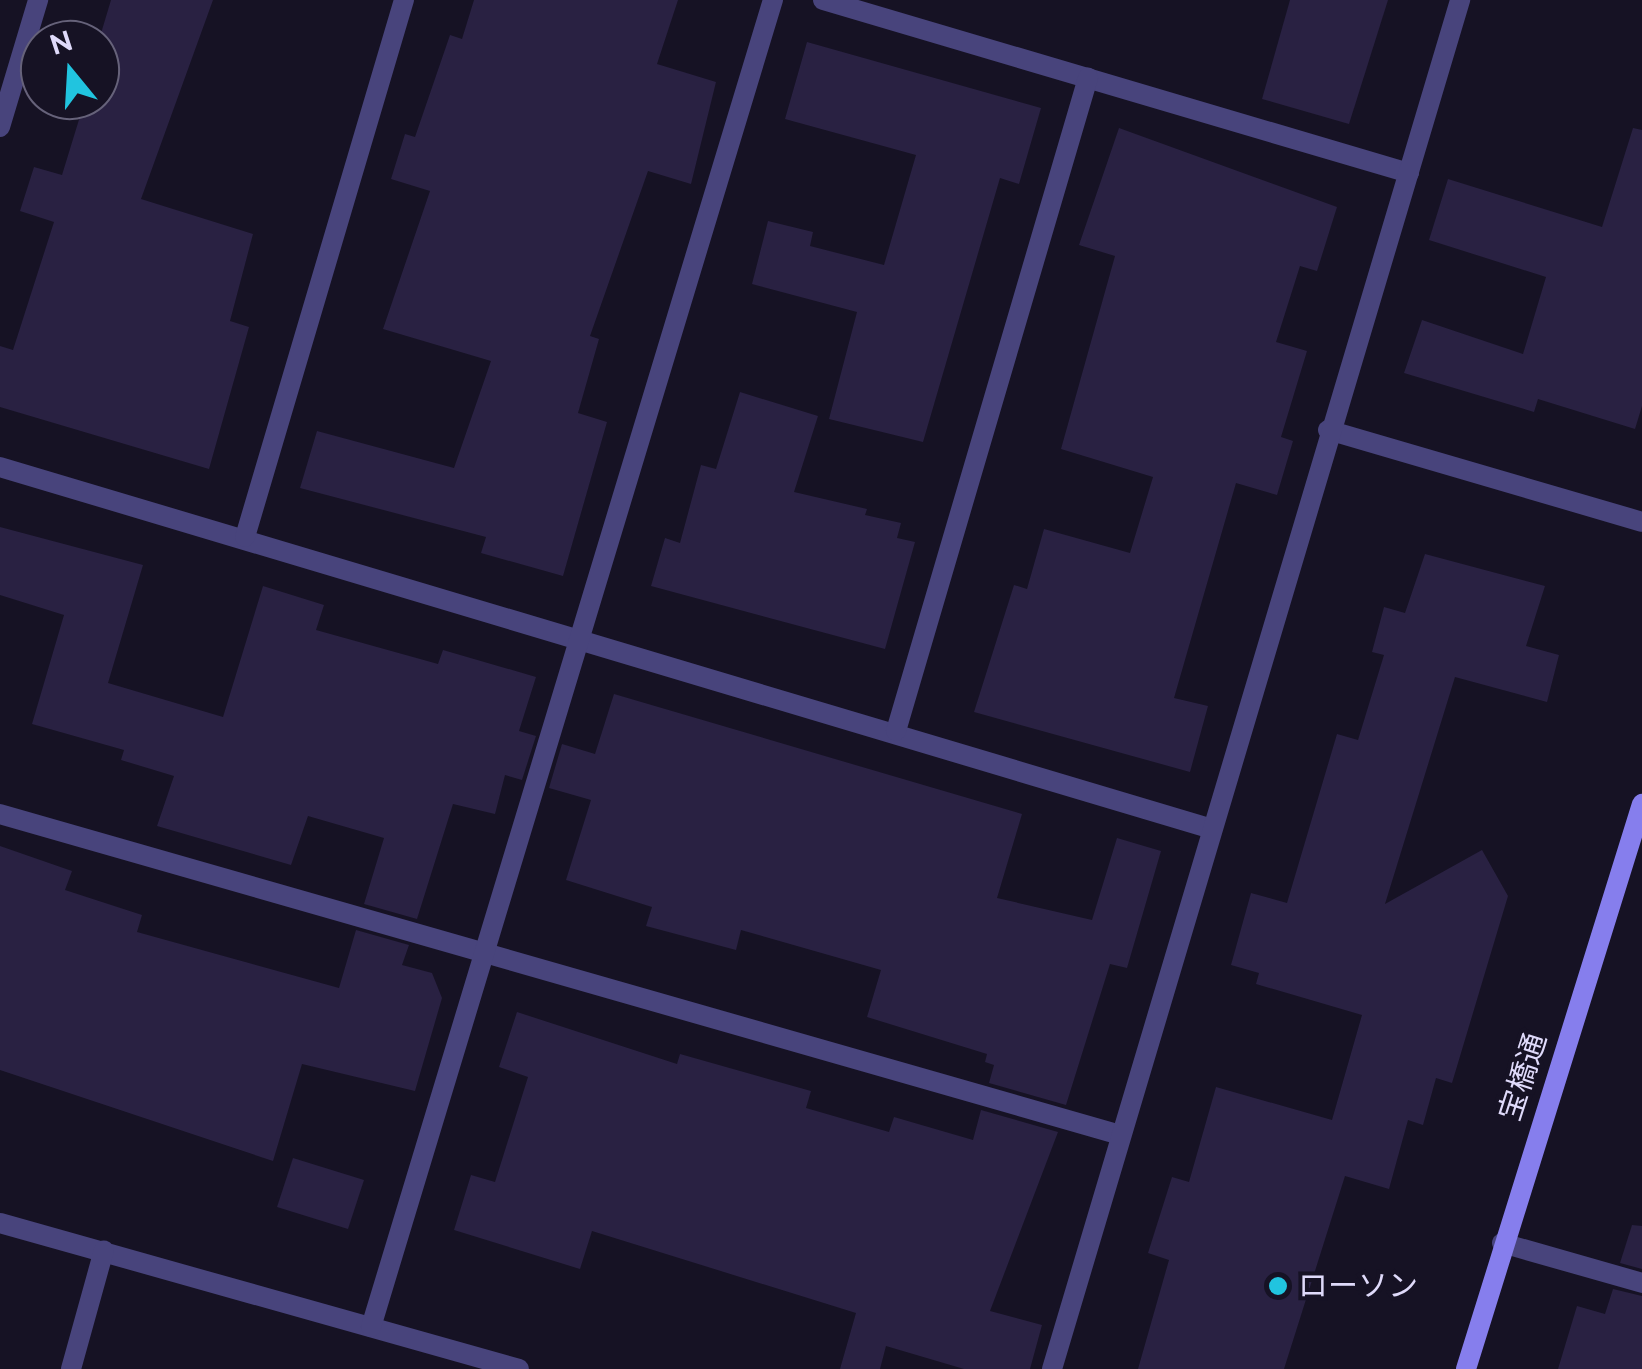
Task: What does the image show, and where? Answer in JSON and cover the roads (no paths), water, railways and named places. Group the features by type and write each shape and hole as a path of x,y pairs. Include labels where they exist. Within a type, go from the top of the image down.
{"street":[{"path":"0,127 38,0"},
{"path":"245,537 404,0"},
{"path":"372,1327 584,639 773,0"},
{"path":"824,0 1409,173"},
{"path":"1052,1369 1209,828 1460,0"},
{"path":"896,731 1088,78"},
{"path":"1328,430 1642,522"},
{"path":"0,467 896,731 1209,828"},
{"name":"宝橋通","path":"1466,1369 1502,1243 1642,804"},
{"path":"0,814 486,958 1120,1136"},
{"path":"0,1222 372,1327 451,1360 520,1369"},
{"path":"1502,1243 1642,1282"},
{"path":"71,1369 104,1250"}],"place":[{"name":"ローソン","path":"1278,1286"}]}
